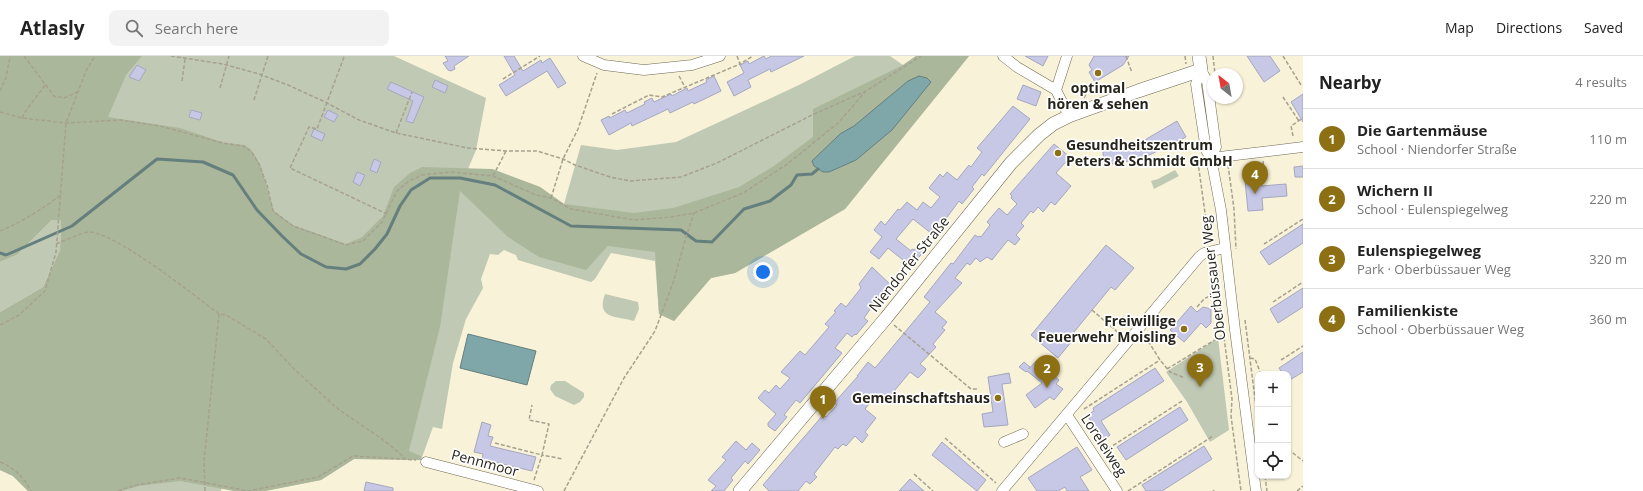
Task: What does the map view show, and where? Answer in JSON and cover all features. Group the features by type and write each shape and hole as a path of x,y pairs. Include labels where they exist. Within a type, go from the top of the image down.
{"main road":[{"name":"Oberbüssauer Weg","path":"1199,56 1200,70"},
{"name":"Niendorfer Straße","path":"740,491 886,318 1011,163 1039,135 1053,124 1069,116 1200,70"}],"street":[{"path":"585,56 601,64 644,70 692,66 720,56"},
{"path":"1003,56 1017,67 1056,90 1069,116"},
{"path":"1056,90 1066,56"},
{"name":"Oberbüssauer Weg","path":"1200,70 1196,84 1206,150 1211,158 1221,210 1256,491"},
{"path":"1211,158 1303,147"},
{"path":"1003,490 1199,257 1204,253 1225,248"},
{"name":"Loreleiweg","path":"1067,415 1117,491"},
{"path":"1004,442 1023,434"},
{"name":"Pennmoor","path":"426,462 535,490"}],"path":[{"path":"0,91 6,78 10,56"},
{"path":"24,56 54,96 64,98 77,92"},
{"path":"0,325 19,315 45,291 58,240 57,228 62,194 66,123 86,71 95,56"},
{"path":"171,56 226,66 262,75 328,103 359,120 396,133 468,148 537,152 563,159 575,165 610,177 630,182 681,177 717,163 812,115 866,90 921,56"},
{"path":"220,88 229,56"},
{"path":"254,100 268,56"},
{"path":"502,79 540,56"},
{"path":"737,56 740,64"},
{"path":"612,114 649,95 662,97 740,64 753,56"},
{"path":"1126,56 1132,73"},
{"path":"1213,56 1214,68"},
{"path":"1283,56 1301,85"},
{"path":"344,57 317,129 309,127 290,168 387,214"},
{"path":"182,81 185,59"},
{"path":"551,198 563,159 578,129 601,64"},
{"path":"677,67 679,77 686,87"},
{"path":"22,118 46,84"},
{"path":"0,112 22,118 66,123 120,120 160,126 223,143 243,146 251,151 259,164 267,185 273,211 293,226 346,245 363,241 382,222 397,191 409,181 422,175 451,172 493,176 536,195 551,198 571,209 634,220 694,213 743,193 786,165 838,123 866,90"},
{"path":"396,133 412,92"},
{"path":"1283,97 1299,121"},
{"path":"1293,136 1290,126 1303,118"},
{"path":"493,176 506,151"},
{"path":"1262,152 1265,181"},
{"path":"1227,156 1234,209 1236,255"},
{"path":"1198,161 1206,224 1212,251 1218,292 1232,399 1231,416 1240,491"},
{"path":"0,231 11,226 62,194"},
{"path":"564,491 624,378 655,331 673,283 694,213"},
{"path":"1264,244 1303,219"},
{"path":"56,244 88,232 103,236 146,261 219,314 226,315 266,339 294,369 338,409 385,441 405,458"},
{"path":"1273,302 1303,282"},
{"path":"1197,307 1204,299 1218,292"},
{"path":"1092,310 1129,341"},
{"path":"205,491 206,447 219,314"},
{"path":"1113,328 1124,316"},
{"path":"886,318 971,389 979,389"},
{"path":"1140,328 1167,369 1170,372 1185,378"},
{"path":"1167,369 1223,335"},
{"path":"1281,360 1303,346"},
{"path":"1255,398 1250,358 1255,359 1260,371"},
{"path":"1067,415 1088,407 1160,360"},
{"path":"1095,458 1182,401"},
{"path":"532,405 529,420 549,424 535,490"},
{"path":"1128,491 1212,436"},
{"path":"945,438 1003,490"},
{"path":"495,443 563,459"},
{"path":"1291,451 1303,461"},
{"path":"118,491 136,485 180,478 248,490 318,477 353,456 405,458 426,462"},
{"path":"0,462 11,467 21,476 31,491"},
{"path":"914,474 933,491"},
{"path":"1265,479 1267,491"},
{"path":"270,486 270,491"},
{"path":"1297,491 1303,486"}],"green space":[{"path":"0,56 142,56 126,75 108,117 180,128 225,143 245,145 252,151 260,164 274,211 293,225 346,244 362,237 383,216 394,187 410,173 422,167 492,169 540,187 564,204 634,213 673,208 739,187 774,166 813,137 813,109 903,65 916,56 969,56 845,209 735,273 711,278 674,321 659,314 655,252 608,246 586,270 539,257 508,237 460,191 440,327 409,451 421,456 421,460 354,459 321,480 265,491 234,491 180,481 139,486 121,491 28,491 13,476 0,470 0,312 43,287 60,250 61,220 52,220 17,255 0,262"},
{"path":"79,56 394,56 486,98 476,150 468,169 492,169 540,187 564,204 581,145 617,150 676,142 799,85 855,56 890,56 903,65 916,56 969,56 845,209 735,273 711,278 674,321 659,314 655,261 611,253 595,279 591,282 518,260 516,255 504,250 498,255 490,254 481,279 483,288 466,319 453,363 442,429 433,427 421,460 354,459 321,480 265,491 234,491 222,488 221,491 28,491 13,476 0,470 83,244"},
{"path":"1175,170 1179,176 1154,189 1151,181"},
{"path":"52,220 61,220 60,250 43,287 0,312 0,262 17,255"},
{"path":"605,294 638,302 639,309 634,321 614,317 605,312 603,302"},
{"path":"1218,338 1229,430 1210,442 1187,402 1166,372"},
{"path":"556,381 565,381 584,393 584,397 580,402 574,405 555,396 550,389 551,385"}],"water":[{"path":"919,76 927,78 931,82 892,130 856,160 829,172 823,172 814,166 812,161 840,134 854,126 908,81"},
{"path":"468,334 536,351 527,385 460,368"}],"building":[{"path":"445,56 469,56 454,66 455,69 451,71 448,70 443,63 448,61"},
{"path":"504,56 514,56 523,71 541,60 542,63 550,58 566,83 558,88 547,71 506,96 499,85 515,75"},
{"path":"764,56 766,59 771,56 804,56 771,72 770,69 748,80 751,87 734,96 727,82 744,73 740,65 748,61 749,64"},
{"path":"1025,56 1048,56 1043,66"},
{"path":"1094,56 1129,56 1123,65 1095,82 1089,72 1092,70 1089,65"},
{"path":"1247,56 1270,56 1280,71 1264,82"},
{"path":"137,65 146,70 139,81 129,77"},
{"path":"714,76 721,91 694,104 693,102 670,113 668,109 632,126 631,123 609,135 601,120 609,116 610,118 625,110 627,113 645,104 644,102 652,98 654,102 671,94 672,96 687,88 688,91 707,82 706,80"},
{"path":"435,80 448,86 445,93 432,87"},
{"path":"391,82 424,97 413,123 406,121 413,101 387,89"},
{"path":"1023,85 1041,92 1036,106 1017,99"},
{"path":"1303,94 1303,122 1291,102"},
{"path":"1013,106 1030,119 984,176 982,174 972,187 974,189 962,204 959,201 945,220 948,222 936,237 913,219 896,239 911,251 912,249 914,250 919,244 925,250 909,269 901,263 903,260 888,248 879,259 870,252 882,237 874,230 881,221 885,225 898,209 900,210 907,202 917,210 923,202 931,208 940,197 929,188 940,174 943,177 947,172 957,180 969,165 971,167 982,152 977,148"},
{"path":"191,110 202,113 200,120 189,117"},
{"path":"328,110 338,115 334,122 324,117"},
{"path":"1177,121 1186,137 1141,159 1105,165 1102,147 1143,141"},
{"path":"314,129 325,134 322,141 311,136"},
{"path":"1054,144 1070,157 1056,173 1071,186 1055,205 1051,202 1043,212 1038,207 1033,213 1031,211 1021,223 1024,226 1016,235 1020,239 1015,245 1008,240 992,260 987,257 980,262 976,258 970,265 967,263 955,278 962,283 935,312 947,322 942,328 945,330 933,344 936,347 920,364 926,369 923,373 918,378 910,372 895,390 896,392 890,399 886,395 882,400 876,395 865,409 876,418 865,432 868,435 862,443 855,436 846,446 843,444 838,449 835,447 814,474 817,477 810,484 806,481 798,491 769,491 763,485 823,415 826,417 837,405 834,403 858,376 868,362 875,368 930,302 924,297 951,263 953,264 975,235 981,237 990,225 987,222 999,208 1007,215 1017,204 1011,198 1012,196 1010,194"},
{"path":"374,159 381,162 377,173 370,170"},
{"path":"1303,166 1303,177 1295,177 1294,167"},
{"path":"357,172 365,175 360,186 353,182"},
{"path":"1260,178 1261,186 1286,184 1287,196 1262,198 1263,210 1248,211 1245,180"},
{"path":"1303,224 1303,243 1269,265 1260,252"},
{"path":"1106,245 1134,268 1115,290 1111,287 1074,332 1077,335 1058,358 1031,335"},
{"path":"872,267 894,288 883,302 879,298 864,318 868,321 856,335 855,334 852,337 847,333 835,348 842,353 800,403 796,400 784,415 787,417 775,431 768,426 768,423 776,414 758,398 765,390 769,393 776,385 780,389 790,378 781,372 800,351 805,355 829,327 825,324 836,312 834,311 841,303 846,307 861,288 859,284"},
{"path":"1303,288 1303,307 1278,323 1270,309"},
{"path":"1191,306 1197,312 1203,307 1211,309 1211,323 1206,328 1201,323 1184,342 1170,330"},
{"path":"1303,352 1303,372 1291,379 1291,371 1281,371 1279,368"},
{"path":"1036,361 1059,380 1056,384 1063,389 1054,400 1050,397 1035,408 1026,395 1042,383 1027,371 1026,372 1019,367 1024,362 1030,367 1029,369"},
{"path":"1155,368 1164,381 1101,421 1110,435 1103,440 1087,415 1094,411 1093,408"},
{"name":"Gemeinschaftshaus","path":"1009,373 1011,383 1002,384 1008,425 984,427 982,414 993,412 988,377"},
{"path":"1180,407 1188,420 1126,460 1117,447"},
{"path":"482,422 491,425 488,436 493,437 490,446 536,457 532,471 482,459 483,454 474,452"},
{"path":"736,441 746,450 752,443 760,450 748,464 745,461 731,478 733,480 724,491 711,491 716,486 708,480 726,460 722,457"},
{"path":"942,442 986,480 977,491 932,455"},
{"path":"1204,446 1212,459 1162,491 1146,491 1142,485"},
{"path":"1077,447 1092,470 1080,477 1089,491 1067,491 1065,487 1058,491 1037,491 1028,478"},
{"path":"910,479 924,491 899,491"},
{"path":"366,482 393,488 393,491 364,491"}],"waterway":[{"path":"0,253 6,255 72,226 157,159 203,162 233,175 257,210 301,254 326,267 346,269 360,264 375,249 387,234 400,206 411,190 430,178 460,178 495,185 571,226 681,230 696,241 712,242 744,209 770,201 791,185 797,175 812,174 818,169"}],"place":[{"name":"optimal hören & sehen","path":"1098,73"},
{"name":"Gesundheitszentrum Peters & Schmidt GmbH","path":"1058,153"},
{"name":"Familienkiste","path":"1255,194"},
{"name":"Freiwillige Feuerwehr Moisling","path":"1184,329"},
{"name":"Eulenspiegelweg","path":"1200,387"},
{"name":"Wichern II","path":"1047,388"},
{"name":"Gemeinschaftshaus","path":"998,398"},
{"name":"Die Gartenmäuse","path":"823,419"}]}
